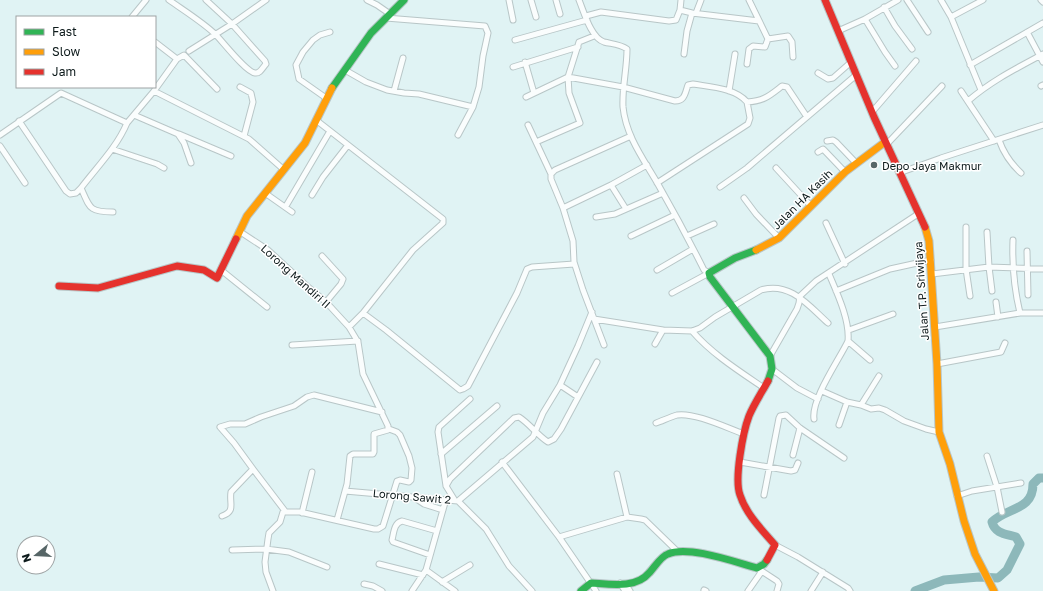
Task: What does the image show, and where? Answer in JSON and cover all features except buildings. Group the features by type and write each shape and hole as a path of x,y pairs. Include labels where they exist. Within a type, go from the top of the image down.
{"street":[{"path":"133,16 146,0"},
{"path":"169,0 216,34 234,57 253,73 260,72 266,64 265,61 232,24 206,0"},
{"path":"189,51 232,24 266,0"},
{"path":"367,0 377,5 388,16 485,26 488,34 482,56 479,87 473,107 458,136"},
{"path":"59,286 98,288 177,266 204,270 217,278 247,216 305,143 330,91 371,33 404,0"},
{"path":"509,0 513,20"},
{"path":"531,0 536,17"},
{"path":"556,0 560,14"},
{"path":"579,0 594,36 602,41 622,45 627,49 627,61 623,87 623,108 630,136 663,192 704,270 709,273 732,307 770,356 772,369 770,379 747,422 744,434 737,480 738,490 745,504 766,535 775,545 823,572 848,588 850,591"},
{"path":"515,40 601,12 669,21 676,20 680,10 681,0"},
{"path":"684,54 686,31 701,0"},
{"path":"747,64 749,49 753,46 760,48 765,47 768,40 749,0"},
{"name":"Jalan T.P. Sriwijaya","path":"825,0 855,76 927,231 932,274 939,432 950,464 957,496 975,554 994,590"},
{"path":"838,31 865,19 896,0"},
{"path":"907,0 928,32"},
{"path":"941,0 951,17 981,90"},
{"path":"951,17 983,0"},
{"path":"884,7 895,26 912,49"},
{"path":"680,10 759,21"},
{"path":"865,19 895,66"},
{"path":"970,65 1043,23"},
{"path":"326,98 299,79 296,65 303,52 313,40 320,35 330,32"},
{"path":"1027,32 1041,55 1043,62"},
{"path":"536,142 580,123 569,93 568,77 579,42 594,36"},
{"path":"768,40 788,36 792,42 793,57"},
{"path":"156,43 177,59"},
{"path":"513,67 525,62 578,47"},
{"path":"729,91 735,54"},
{"path":"20,121 66,191 70,194 76,193 81,188 112,150 127,123 154,91 177,59 184,55 217,89"},
{"path":"968,101 981,90 1041,55"},
{"path":"394,91 403,58"},
{"path":"872,112 916,61"},
{"path":"525,62 534,93"},
{"path":"818,73 828,79 832,78 850,62"},
{"path":"345,70 366,82 394,91 419,94 473,107"},
{"path":"720,187 746,168 855,76"},
{"path":"526,97 568,77 623,87 675,101 680,101 683,98 688,85 693,84 729,91 740,96 747,102 750,118 748,124 657,183"},
{"path":"747,102 758,102 766,99 784,85 787,87 807,117"},
{"path":"886,143 942,86"},
{"path":"240,87 251,93 253,102 244,136"},
{"path":"0,134 61,93 64,88"},
{"path":"154,91 249,139 283,169"},
{"path":"961,91 1010,163 1021,173"},
{"path":"61,93 127,123"},
{"path":"134,115 230,156"},
{"path":"316,120 443,219 443,223 413,250 363,313 349,327"},
{"path":"528,125 551,174 551,179 563,208 574,244 574,264 604,345"},
{"path":"899,173 1043,125"},
{"path":"286,206 330,131"},
{"path":"178,134 184,143 191,163"},
{"path":"551,174 555,170 630,136"},
{"path":"827,142 833,140 836,142 856,164"},
{"name":"Jalan HA Kasih","path":"709,273 735,258 760,249 779,238 846,172 886,143"},
{"path":"312,195 323,177 348,145"},
{"path":"0,146 25,183"},
{"path":"818,152 822,149 824,150 846,172"},
{"path":"112,150 157,164 164,168"},
{"path":"563,208 647,166"},
{"path":"776,168 811,206"},
{"path":"611,185 626,209"},
{"path":"81,188 88,205 93,210 98,212 113,212"},
{"path":"596,217 615,214 663,192"},
{"path":"265,193 286,206 292,212"},
{"path":"744,198 756,214 779,238"},
{"path":"770,356 797,309 800,296 816,281 845,264 918,214"},
{"path":"631,236 675,215"},
{"path":"826,223 845,264"},
{"path":"687,236 714,224"},
{"path":"966,227 966,269 970,296"},
{"name":"Lorong Mandiri II","path":"239,231 268,250 326,302 349,327 358,341"},
{"path":"987,232 992,291"},
{"path":"1013,240 1012,267 1014,290 1020,313"},
{"path":"657,270 693,249"},
{"path":"1027,251 1028,295"},
{"path":"322,256 343,279 341,284 326,302"},
{"path":"836,291 890,270 931,260"},
{"path":"363,313 460,390 468,386 517,293 527,269 532,267 574,264"},
{"path":"932,274 989,267 1043,269"},
{"path":"221,270 267,307"},
{"path":"672,293 709,273"},
{"path":"814,419 818,399 848,340 849,330 829,274"},
{"path":"594,318 663,330 692,331 700,328 761,290 778,287 800,296 828,324"},
{"path":"996,302 998,317"},
{"path":"470,399 439,427 438,432 446,486 456,500 536,433 543,413 560,385 592,312"},
{"path":"935,327 1020,313 1043,313"},
{"path":"849,330 893,314"},
{"path":"656,344 663,330"},
{"path":"692,331 722,359 764,388"},
{"path":"848,340 870,360"},
{"path":"292,345 358,341 362,371 382,412 389,429 399,433 412,468 411,481 397,481 383,526 378,529 302,512 285,511 220,427 230,424 245,424 294,406 307,397 314,395 382,412"},
{"path":"937,364 1000,352 1005,343"},
{"path":"446,486 450,479 514,418 519,417 523,419 536,433 548,442 554,439 597,362"},
{"path":"772,369 797,388 818,399"},
{"path":"861,405 879,376"},
{"path":"560,385 578,398"},
{"path":"822,391 847,402 871,409 879,408 885,410 904,421 926,430 939,432"},
{"path":"839,425 847,402"},
{"path":"441,454 497,406"},
{"path":"656,423 677,415 687,415 703,419 744,434"},
{"path":"764,495 780,416 786,415 800,428 844,458"},
{"path":"793,455 800,428"},
{"path":"337,520 345,491 350,456 353,454 372,454 374,452 374,434 389,429"},
{"path":"987,456 997,488 1002,512"},
{"path":"502,462 559,537 596,591"},
{"path":"740,462 793,471 797,468 798,463"},
{"path":"222,516 227,514 231,507 231,492 253,469"},
{"path":"302,512 312,472"},
{"path":"617,474 627,517"},
{"path":"957,496 972,491 1021,483"},
{"name":"Lorong Sawit 2","path":"345,491 394,494 415,498 456,500 486,529 509,566 532,591"},
{"path":"415,498 424,504 443,510"},
{"path":"412,591 426,570 446,499"},
{"path":"273,591 266,572 266,549 269,533 280,522 285,511"},
{"path":"559,537 627,517 645,520 677,551"},
{"path":"430,555 393,542 392,540 396,524 402,521 437,531"},
{"path":"748,591 759,569 764,564 775,545"},
{"path":"232,550 266,549 294,553 327,567"},
{"path":"580,591 591,583 623,586 641,580 647,576 666,554 677,551 691,551 759,569 777,581 777,591"},
{"path":"379,564 423,575"},
{"path":"442,582 470,565"},
{"path":"426,570 455,591"},
{"path":"811,591 823,572"},
{"path":"364,584 381,591"},
{"path":"623,586 630,591"}],"waterway":[{"path":"915,591 944,580 979,577 998,578 1007,570 1020,544 1016,537 999,531 992,522 998,517 1024,504 1032,493 1033,484 1039,478 1043,478"}],"traffic: fast":[{"path":"332,88 371,33 404,0"},
{"path":"756,250 735,258 709,273 710,277 770,356 772,369 768,381"},
{"path":"581,591 591,583 622,584 637,581 644,578 665,555 677,552 712,555 757,568 764,564 767,560"}],"traffic: slow":[{"path":"236,239 247,216 305,143 332,88"},
{"path":"756,250 779,238 845,172 885,142"},
{"path":"925,227 929,241 937,364 939,432 950,464 964,521 975,554 994,591"}],"traffic: jam":[{"path":"825,0 874,117 925,227"},
{"path":"59,286 98,288 177,266 204,270 217,278 236,239"},
{"path":"767,560 775,545 746,509 738,488 738,478 742,444 749,416 768,381"}],"place":[{"name":"Depo Jaya Makmur","path":"874,165"}]}
